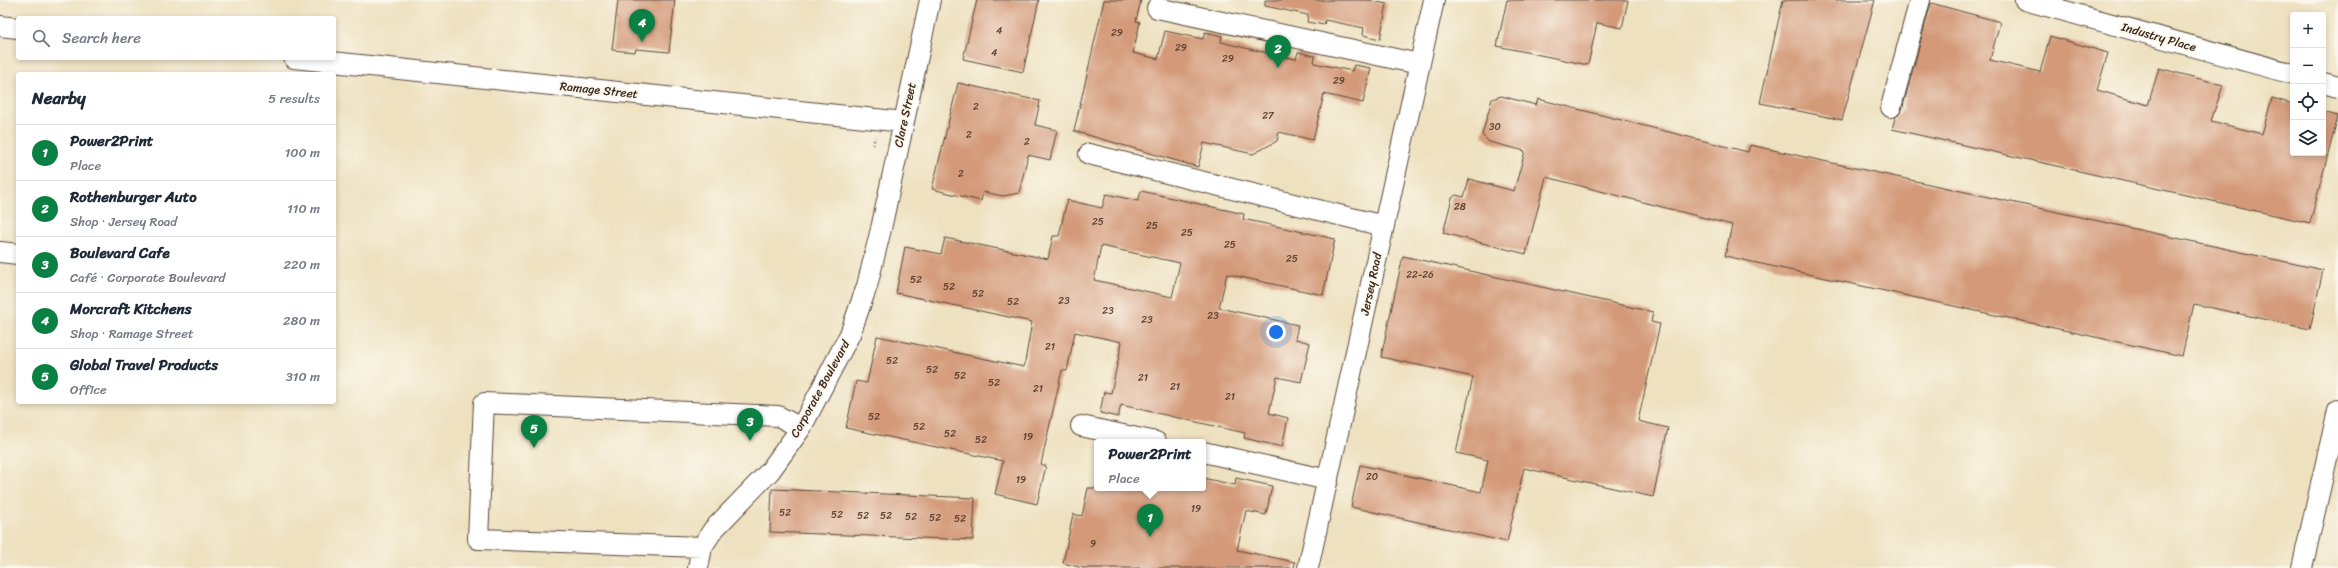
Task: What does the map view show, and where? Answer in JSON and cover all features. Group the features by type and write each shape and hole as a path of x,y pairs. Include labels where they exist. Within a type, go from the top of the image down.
{"street":[{"name":"Clare Street","path":"881,229 930,0"},
{"name":"Jersey Road","path":"1308,568 1434,0"},
{"path":"1891,107 1920,0"},
{"name":"Industry Place","path":"2025,0 2290,73"},
{"path":"1157,8 1420,64"},
{"path":"0,26 16,28"},
{"name":"Ramage Street","path":"313,60 904,122"},
{"path":"2326,84 2338,87"},
{"path":"1089,154 1384,226"},
{"name":"Corporate Boulevard","path":"698,568 702,547 713,530 770,471 801,428 850,334 867,286 881,229"},
{"path":"0,252 16,254"},
{"path":"702,547 478,539 484,403 778,416 801,428"},
{"path":"2302,568 2338,410"},
{"path":"1081,426 1142,439"},
{"path":"1206,453 1328,480"}],"building":[{"path":"618,0 675,0 669,52 636,49 635,52 612,50"},
{"path":"977,0 1039,0 1023,72 963,59"},
{"path":"1104,0 1141,0 1136,21 1140,22 1133,53 1158,59 1165,31 1203,39 1205,32 1222,36 1221,42 1296,59 1298,52 1315,56 1314,63 1352,71 1354,65 1371,68 1363,103 1324,94 1313,140 1279,132 1277,141 1253,154 1204,143 1198,167 1074,131"},
{"path":"1265,0 1368,0 1387,4 1380,39 1363,35 1364,28 1325,20 1324,25 1307,22 1308,15 1265,6"},
{"path":"1507,0 1628,0 1622,28 1597,23 1588,65 1497,46"},
{"path":"1783,0 1875,0 1842,120 1760,103"},
{"path":"1931,3 2000,22 1990,60 2040,72 2050,36 2108,53 2097,90 2148,105 2159,68 2223,85 2211,121 2262,134 2272,98 2290,103 2290,156 2326,156 2326,113 2338,116 2310,223 1892,129 1895,118 1902,110"},
{"path":"958,83 1040,101 1035,125 1057,130 1050,160 1028,155 1019,193 1003,196 983,192 981,201 932,189"},
{"path":"1501,96 1536,105 1538,99 1748,152 1750,145 2323,270 2310,329 2194,304 2182,356 1725,256 1732,225 1546,177 1526,254 1443,233 1452,198 1456,195 1464,197 1469,179 1514,191 1525,151 1489,142 1482,135 1492,99"},
{"path":"1141,191 1244,214 1243,219 1335,239 1323,295 1227,274 1219,308 1298,325 1295,339 1310,343 1301,382 1277,377 1269,413 1288,418 1282,447 1244,438 1245,433 1121,405 1118,417 1100,413 1104,392 1111,393 1122,342 1075,332 1067,371 1062,370 1041,464 1046,466 1037,504 995,494 1003,461 846,428 856,381 867,383 877,336 1024,367 1032,322 896,293 905,247 941,254 945,238 1048,259 1053,236 1059,236 1067,200 1102,208 1106,194 1138,201","holes":["1101,246 1180,263 1172,297 1094,280"]},
{"path":"1403,256 1653,312 1651,322 1660,324 1638,421 1668,428 1653,497 1524,468 1507,542 1351,507 1360,465 1481,492 1488,460 1456,453 1473,377 1381,357"},
{"path":"1236,478 1272,486 1266,515 1246,511 1237,550 1295,562 1294,568 1083,568 1063,563 1073,514 1082,516 1088,488 1094,488 1094,491 1206,491 1206,479 1235,485"},
{"path":"772,489 975,498 973,540 770,532"}],"place":[{"name":"Morcraft Kitchens","path":"642,42"},
{"name":"Rothenburger Auto","path":"1278,68"},
{"name":"Boulevard Cafe","path":"750,441"},
{"name":"Global Travel Products","path":"534,448"},
{"name":"Power2Print","path":"1150,537"}]}
